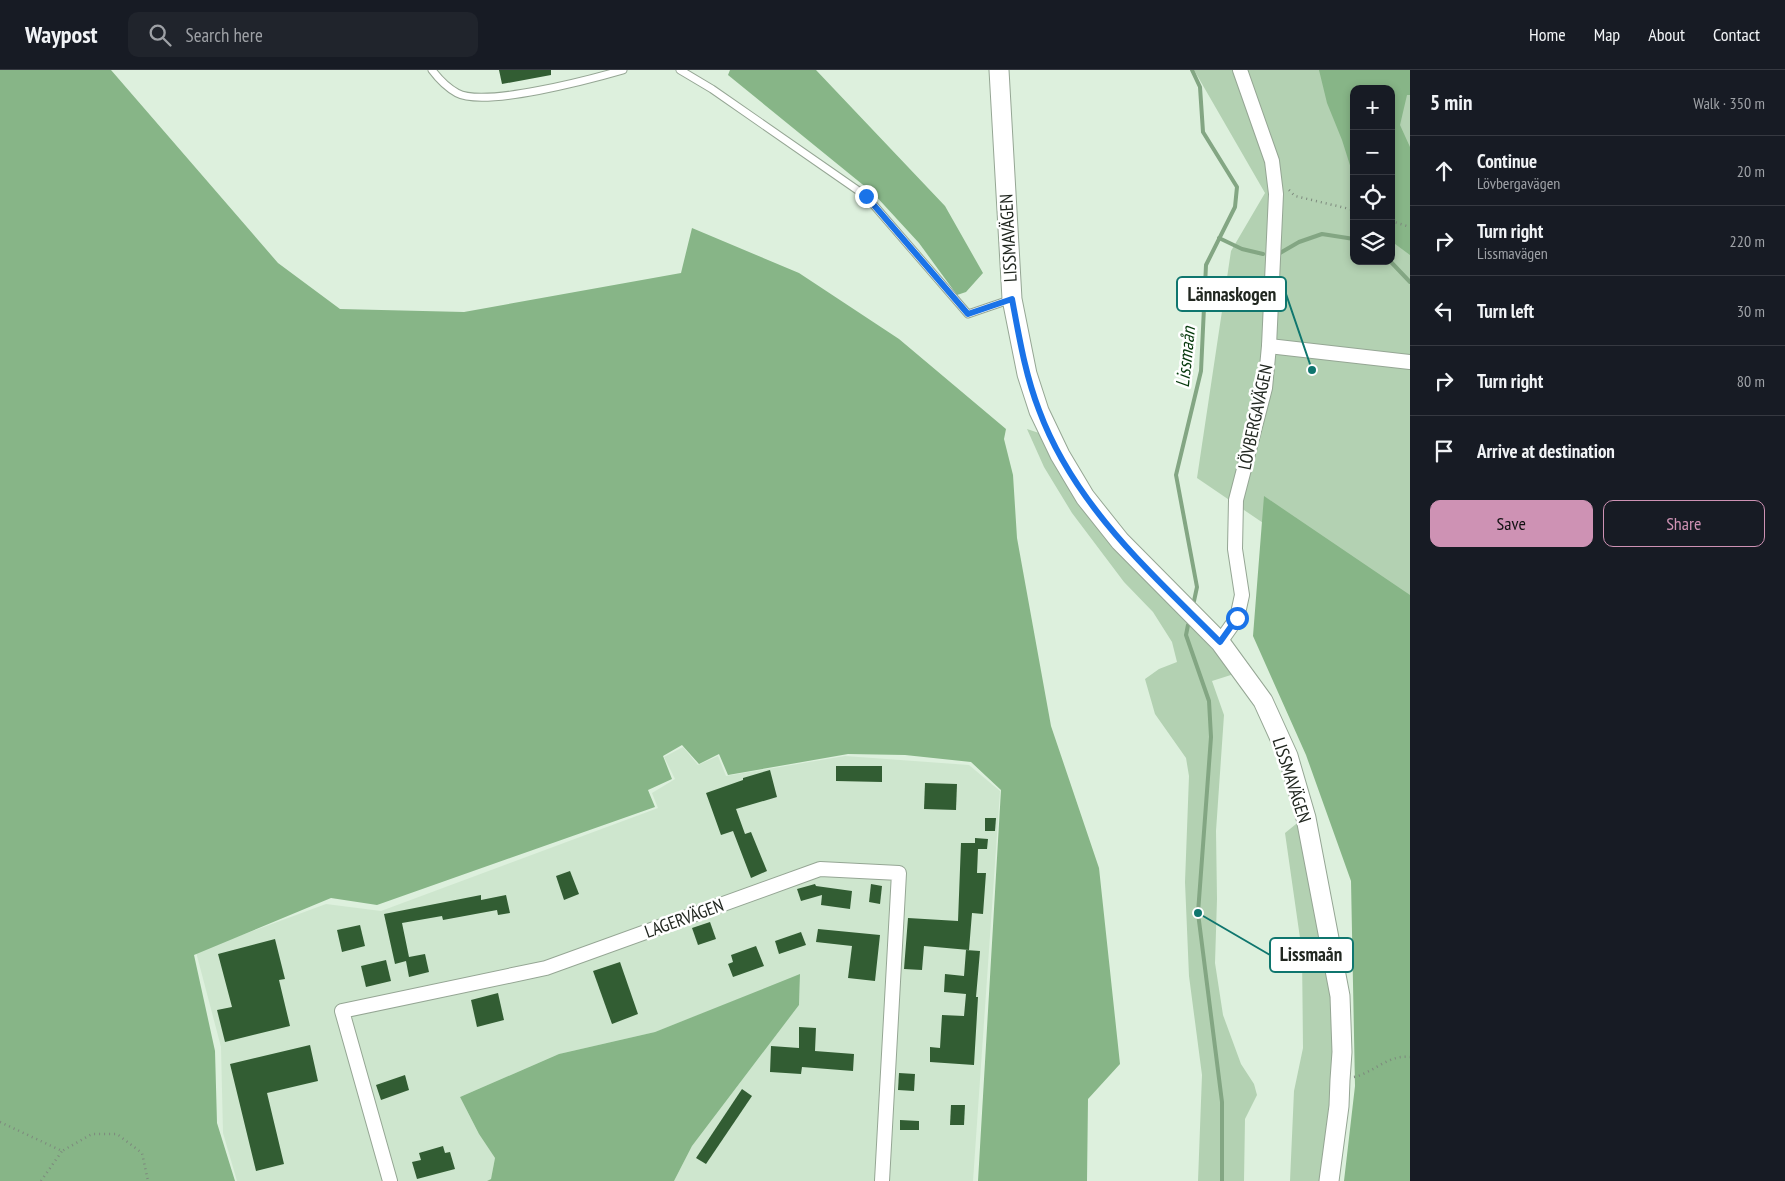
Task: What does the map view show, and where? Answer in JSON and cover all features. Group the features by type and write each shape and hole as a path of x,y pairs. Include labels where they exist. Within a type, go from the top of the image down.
{"street":[{"name":"LISSMAVÄGEN","path":"999,70 1012,299 1027,374 1039,412 1060,455 1085,497 1120,541 1220,642 1263,702 1288,756 1306,818 1340,996 1342,1052 1339,1106 1329,1181"},
{"name":"LÖVBERGAVÄGEN","path":"1220,642 1237,618 1242,595 1235,549 1236,500 1265,388 1269,346 1276,194 1272,161 1240,70"},
{"path":"1269,346 1410,362"},
{"name":"LAGERVÄGEN","path":"390,1181 342,1010 546,968 820,869 899,873 882,1181"}],"lane":[{"path":"432,70 436,76 458,94 488,98 576,83 623,70"},
{"path":"680,70 712,89 866,196 968,314 1012,299"}],"path":[{"path":"1288,189 1295,196 1350,210"},
{"path":"1395,222 1410,227"},
{"path":"1340,1080 1360,1076 1385,1062 1405,1057 1410,1058"},
{"path":"0,1122 62,1151"},
{"path":"41,1181 62,1151 92,1134 117,1134 142,1153 148,1181"}],"shaded area":[{"path":"1194,70 1410,70 1410,623 1197,478 1231,251 1265,193"},
{"path":"1027,429 1039,433 1089,513 1132,567 1180,612 1234,674 1212,681 1224,715 1216,831 1217,899 1215,963 1223,1015 1241,1064 1254,1084 1257,1095 1245,1119 1244,1181 1198,1181 1202,1075 1189,976 1185,882 1189,776 1186,758 1155,714 1145,679 1159,669 1177,662 1172,642 1153,612 1124,582 1072,513 1044,467"},
{"path":"683,747 698,765 718,756 726,776 845,756 969,765 1000,791 973,1181 674,1181 692,1146 799,1005 800,975 655,1032 559,1054 460,1097 479,1134 495,1158 491,1179 487,1181 237,1181 223,1133 221,1047 196,952 326,904 381,911 658,808 652,793 675,779 664,757"},
{"path":"1301,820 1326,964 1332,1005 1334,1038 1331,1089 1320,1181 1290,1181 1294,1091 1303,1048 1302,952 1285,833"}],"green space":[{"path":"0,70 111,70 278,263 340,309 464,312 681,273 692,228 799,273 899,339 1006,429 1004,439 1013,475 1017,538 1051,726 1099,868 1120,1064 1088,1099 1087,1181 978,1181 1001,790 971,762 905,755 848,754 728,775 719,754 699,764 682,745 663,756 672,779 648,790 655,807 377,905 331,898 194,955 215,1051 217,1123 235,1181 0,1181"},
{"path":"730,70 816,70 945,206 983,273 966,292 957,295 919,243 873,193 728,75"},
{"path":"1319,70 1410,70 1410,95 1407,95 1400,125 1410,147 1410,255 1395,244 1395,85 1350,85 1350,165 1327,103"},
{"path":"1264,496 1410,595 1410,1181 1344,1181 1355,1086 1351,881 1306,755 1253,636"},
{"path":"800,974 799,1005 692,1146 674,1181 487,1181 491,1179 495,1158 479,1134 460,1097 559,1054 655,1032"}],"building":[{"path":"499,70 551,70 551,75 502,84"},
{"path":"836,766 882,766 882,782 836,781"},
{"path":"770,770 777,797 736,809 745,834 751,832 767,871 751,878 733,831 721,835 706,793 743,780 743,778"},
{"path":"925,783 957,784 956,810 924,809"},
{"path":"985,818 996,818 995,831 985,831"},
{"path":"975,838 988,839 987,849 978,849 977,873 986,873 983,914 972,913 969,950 924,946 922,970 904,969 908,918 958,921 961,843 975,843"},
{"path":"570,871 579,894 564,900 556,876"},
{"path":"815,884 816,886 852,891 850,909 821,905 822,895 801,901 797,889"},
{"path":"871,884 882,886 880,904 869,902"},
{"path":"481,895 481,900 506,895 510,913 498,915 497,910 443,920 442,916 402,923 409,957 425,954 429,972 409,977 406,961 395,964 384,914"},
{"path":"710,922 716,939 698,945 692,928"},
{"path":"360,925 365,946 342,952 337,930"},
{"path":"818,929 880,935 875,981 848,978 852,946 816,942"},
{"path":"801,932 806,945 779,954 775,941"},
{"path":"275,939 285,979 279,980 290,1026 225,1042 217,1010 232,1007 218,954"},
{"path":"756,946 764,966 733,977 728,964 733,962 731,955"},
{"path":"966,950 980,951 976,997 978,997 974,1065 930,1062 930,1047 940,1048 942,1015 964,1016 966,994 944,992 945,974 964,976"},
{"path":"386,960 391,981 366,987 361,966"},
{"path":"620,962 638,1014 612,1024 593,971"},
{"path":"498,993 504,1020 477,1027 471,1000"},
{"path":"799,1027 816,1028 815,1051 854,1054 853,1071 802,1067 801,1074 770,1072 771,1046 799,1048"},
{"path":"310,1045 318,1081 267,1093 284,1164 256,1171 230,1064"},
{"path":"899,1073 915,1074 914,1091 898,1090"},
{"path":"405,1075 409,1090 381,1100 376,1085"},
{"path":"742,1089 752,1096 706,1164 696,1158"},
{"path":"951,1105 965,1105 964,1125 950,1125"},
{"path":"900,1120 919,1121 919,1130 900,1130"},
{"path":"443,1146 445,1153 450,1152 455,1169 417,1179 412,1162 421,1160 419,1153"}],"waterway":[{"name":"Lissmaån","path":"1192,70 1200,87 1203,132 1237,187 1235,207 1206,265 1201,371 1176,475 1197,587 1194,601"},
{"path":"1280,253 1299,242 1322,234 1350,238"},
{"path":"1219,238 1242,249 1263,254"},
{"path":"1394,265 1410,282"},
{"name":"Lissmaån","path":"1188,625 1186,635 1209,701 1211,737 1198,913 1222,1102 1222,1181"}],"place":[{"name":"Lännaskogen","path":"1312,370"},
{"name":"Lissmaån","path":"1198,913"}],"route":[{"path":"866,196 968,314 1012,299 1027,374 1039,412 1060,455 1085,497 1120,541 1220,642 1237,618"}]}
